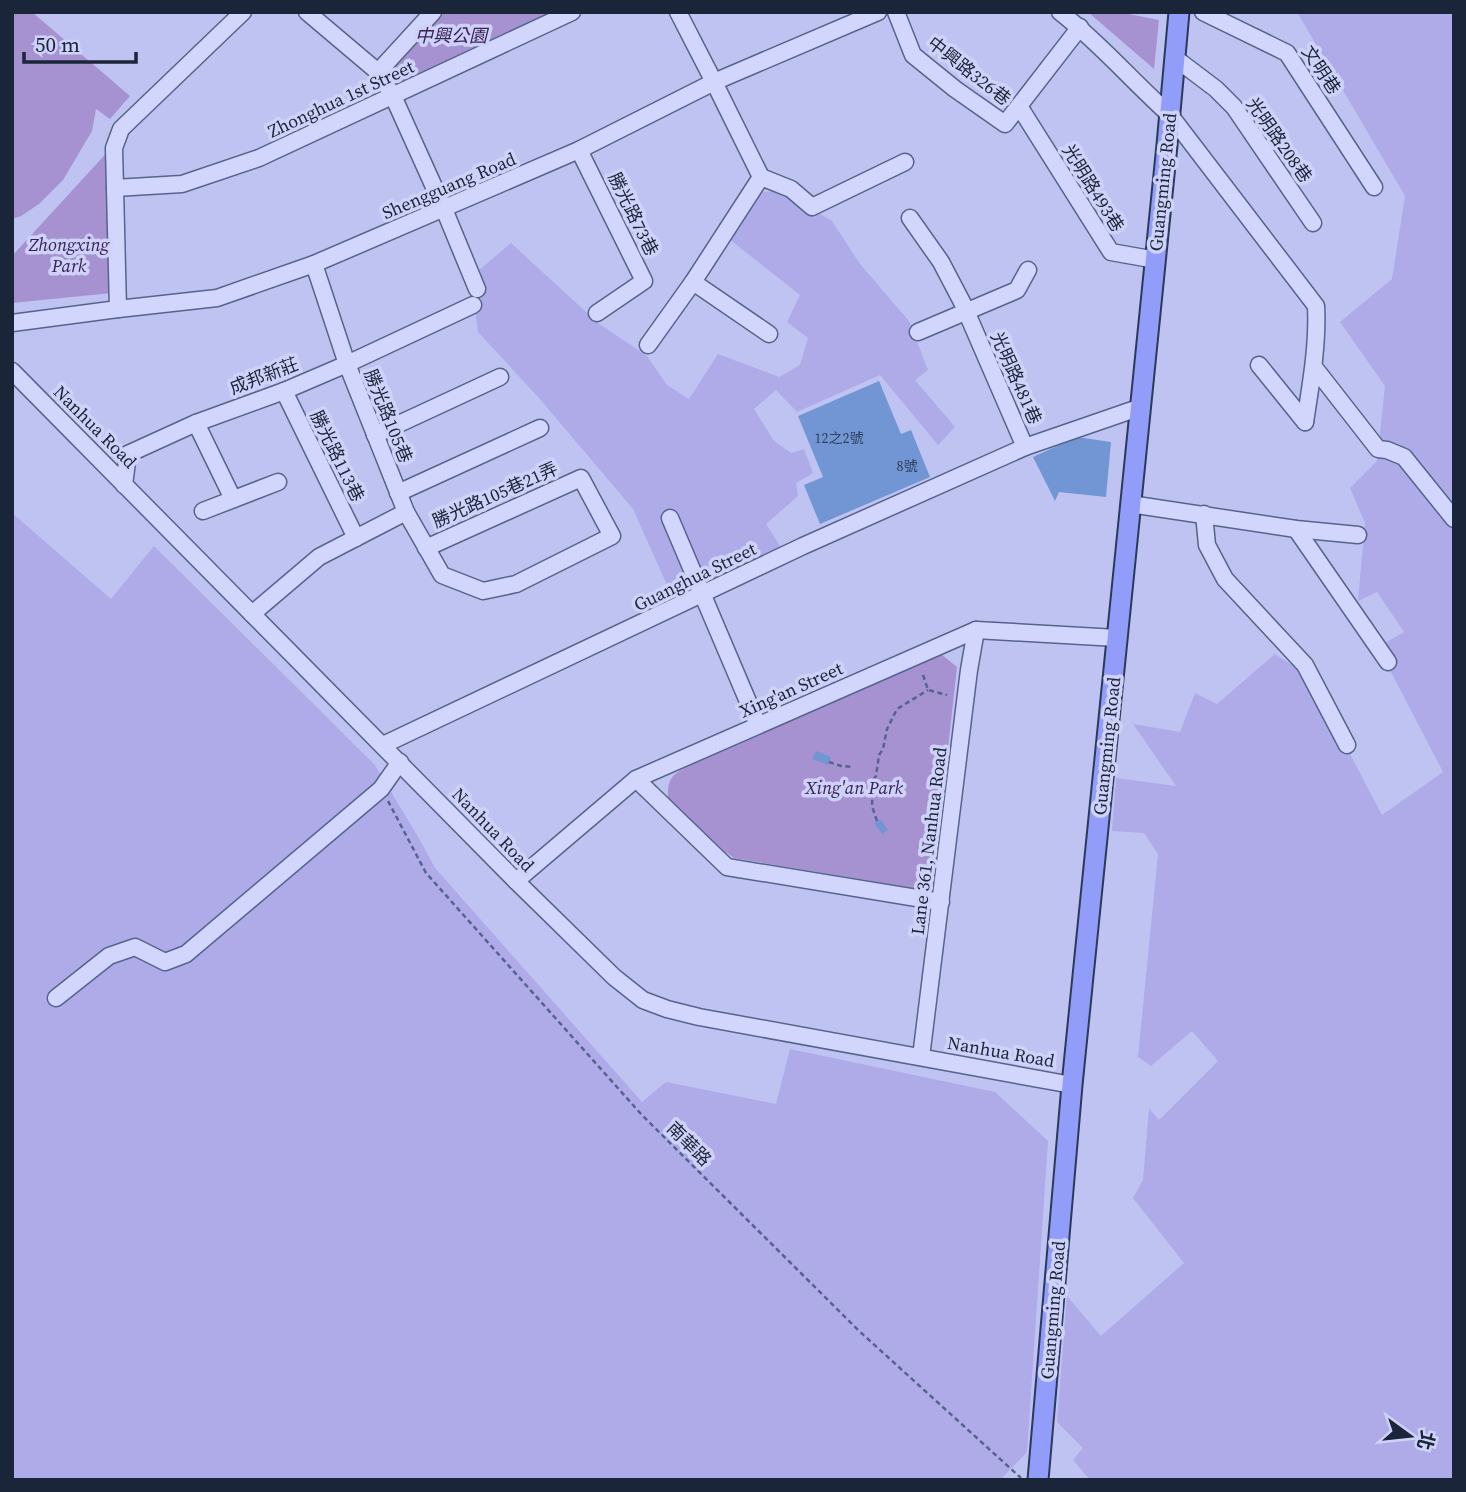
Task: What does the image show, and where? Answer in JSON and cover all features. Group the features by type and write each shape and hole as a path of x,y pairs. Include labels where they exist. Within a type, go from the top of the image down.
{"main road":[{"name":"Guangming Road","path":"1038,1480 1072,1085 1179,12"}],"street":[{"path":"118,309 114,148 121,129 243,12"},
{"path":"307,12 378,72 393,96 444,209"},
{"path":"378,72 433,12"},
{"name":"Zhonghua 1st Street","path":"115,188 182,184 259,158 572,12"},
{"path":"678,12 761,177 791,189 812,207 905,162"},
{"name":"Shengguang Road","path":"12,323 217,298 314,264 579,150 714,82 878,12"},
{"name":"中興路326巷","path":"896,12 913,55 1005,124 1080,27"},
{"path":"1060,12 1080,27 1170,116 1316,306 1314,367 1305,422 1259,365"},
{"name":"文明巷","path":"1203,12 1287,53 1374,187"},
{"name":"光明路208巷","path":"1175,58 1216,89 1234,107 1313,223"},
{"name":"光明路493巷","path":"1019,106 1111,252 1156,260"},
{"name":"勝光路73巷","path":"579,150 644,281 597,313"},
{"path":"648,345 693,282 761,177"},
{"name":"成邦新莊","path":"124,485 128,454 195,423 346,365 475,297 444,209"},
{"name":"光明路481巷","path":"910,218 941,262 966,311 1025,447 1141,407"},
{"name":"勝光路105巷","path":"314,264 346,365 405,512 442,576"},
{"path":"918,332 1017,289 1028,270"},
{"path":"693,282 769,334"},
{"path":"1314,367 1378,449 1404,457 1454,519"},
{"name":"Nanhua Road","path":"12,371 516,881 614,977 643,1000 699,1017 1072,1085"},
{"path":"375,435 500,377"},
{"name":"勝光路113巷","path":"284,391 356,538"},
{"path":"195,423 233,499"},
{"path":"398,493 540,428"},
{"name":"Guanghua Street","path":"383,745 803,546 1025,447"},
{"name":"勝光路105巷21弄","path":"426,548 581,478 612,536 516,584 483,592 442,576"},
{"path":"203,511 278,482"},
{"path":"1130,504 1296,529 1358,535"},
{"path":"253,614 319,557 405,512"},
{"path":"1204,514 1206,545 1225,579 1305,665 1347,745"},
{"path":"670,518 758,725"},
{"path":"1296,529 1388,662"},
{"name":"Xing'an Street","path":"516,881 636,779 975,630 1117,638"},
{"name":"Lane 361, Nanhua Road","path":"922,1058 975,630"},
{"path":"56,998 109,956 135,947 165,962 186,954 382,789 400,762"},
{"path":"636,779 727,867 941,902"}],"path":[{"path":"923,676 928,690"},
{"path":"877,821 872,806 873,780 887,729 897,709 928,690 947,695"},
{"path":"829,762 853,767"},
{"name":"南華路","path":"382,789 426,873 641,1114 858,1330 1023,1480"}],"shaded area":[{"path":"1297,12 1454,12 1454,1480 1090,1480 1073,1460 1083,1448 1057,1422 1067,1296 1101,1336 1184,1263 1133,1198 1143,1180 1149,1108 1159,1120 1218,1061 1192,1031 1151,1066 1138,1057 1158,854 1144,833 1112,831 1116,778 1176,786 1133,724 1180,732 1195,693 1217,704 1275,654 1309,676 1382,815 1443,772 1378,647 1404,632 1377,592 1358,601 1365,523 1350,488 1377,461 1385,386 1340,322 1392,279 1405,196"},
{"path":"779,191 832,221 860,264 909,321 928,370 915,380 955,427 938,445 880,375 797,412 776,390 754,409 774,441 791,453 804,449 813,473 796,483 798,496 766,524 782,549 672,596 633,509 539,398 478,332 471,277 511,243 598,323 647,356 667,385 689,399 718,354 779,377 800,365 808,338 787,322 800,295 719,231 744,193"},
{"path":"12,513 111,599 154,546 375,765 435,868 642,1102 666,1082 776,1104 790,1049 995,1092 1048,1141 1027,1452 1000,1480 12,1480"}],"green space":[{"path":"12,12 32,12 130,96 110,119 96,109 92,131 63,180 39,204 12,219"},
{"name":"中興公園","path":"440,12 560,12 394,90 384,72"},
{"path":"1088,12 1118,12 1159,20 1154,69"},
{"name":"Zhongxing Park","path":"113,146 112,293 12,303 12,256"},
{"name":"Xing'an Park","path":"941,654 957,667 934,875 925,883 914,888 734,858 668,799 671,780 694,763"}],"building":[{"path":"879,381 901,434 911,430 930,477 820,524 804,485 823,477 798,416"},
{"path":"1077,437 1111,442 1106,497 1059,492 1055,501 1033,457"},
{"path":"816,751 831,757 828,765 812,759"},
{"path":"880,819 888,830 882,834 874,823"}]}
